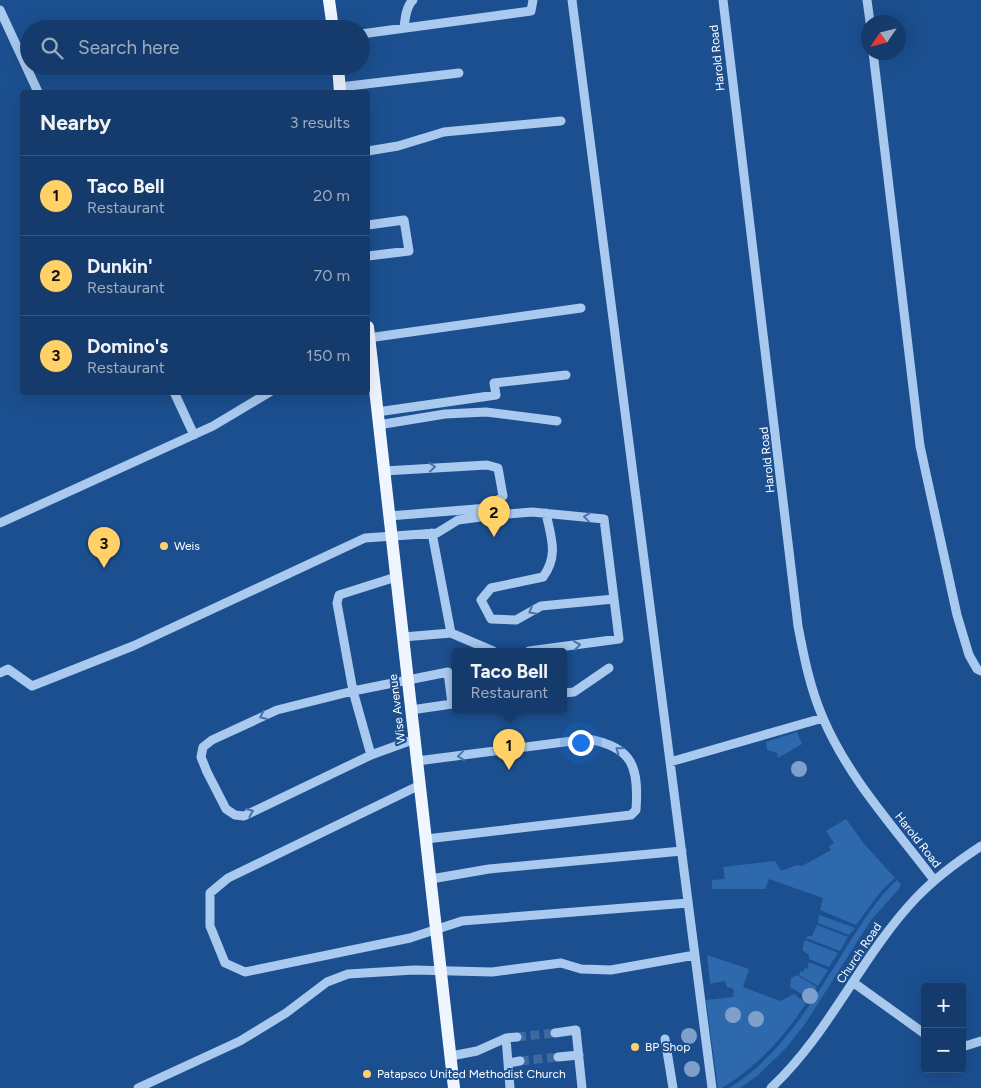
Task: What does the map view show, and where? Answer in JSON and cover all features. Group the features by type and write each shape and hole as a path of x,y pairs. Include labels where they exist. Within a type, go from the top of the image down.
{"main road":[{"path":"329,0 332,20"},
{"path":"339,75 340,90"},
{"name":"Wise Avenue","path":"370,380 377,412 454,1088"}],"street":[{"path":"404,28 410,2 413,0"},
{"path":"370,33 531,11 533,0"},
{"path":"572,0 712,1088"},
{"name":"Harold Road","path":"723,0 798,626 808,674 823,718 852,772 873,803 934,880"},
{"path":"868,0 869,15"},
{"path":"0,10 20,53"},
{"path":"874,60 920,446 957,615 968,655 977,669 981,671"},
{"path":"340,90 459,73"},
{"path":"30,75 37,90"},
{"path":"370,150 398,146 444,132 561,121"},
{"path":"370,225 404,220 408,251 370,256"},
{"path":"370,334 581,308"},
{"path":"377,412 496,396 494,383 566,375"},
{"path":"175,395 194,435"},
{"path":"0,523 214,426 265,395"},
{"path":"378,425 445,414 486,412 556,421"},
{"path":"384,471 486,465 498,468 503,496 488,508 389,516"},
{"path":"546,513 553,549 552,565 543,577 491,588 480,600 491,619 516,620 541,606 614,599"},
{"path":"0,673 8,669 32,686 133,646 365,538 437,533 458,520 496,515 546,513 604,519 619,639 552,648"},
{"path":"432,533 451,634"},
{"path":"371,755 353,691 337,603 339,595 396,577"},
{"path":"403,637 451,634 486,648"},
{"path":"567,693 574,692 609,668"},
{"path":"415,739 371,755 244,816 235,815 226,809 201,757 203,747 212,740 277,710 353,691 448,672 452,693"},
{"path":"411,710 452,704"},
{"path":"670,762 823,718"},
{"path":"417,761 588,739 606,742 620,749 632,762 636,810 631,815 426,840"},
{"path":"420,785 228,878 210,894 210,926 225,963 245,972 437,931 462,921 688,903"},
{"name":"Church Road","path":"771,1088 820,1033 897,921 934,880 981,846"},
{"path":"431,879 489,869 682,851"},
{"path":"138,1088 240,1041 286,1013 327,982 348,974 414,970 492,972 561,963 580,969 611,970 695,955"},
{"path":"854,983 921,1031"},
{"path":"555,1033 576,1030 582,1088"},
{"path":"451,1056 477,1051 506,1038 517,1037"},
{"path":"506,1038 510,1088"},
{"path":"665,1040 673,1088"},
{"path":"966,1046 981,1041"},
{"path":"558,1057 579,1055"},
{"path":"508,1062 520,1061"}],"shaded area":[{"path":"797,732 802,744 778,758 777,753 767,750 766,742"},
{"path":"846,819 865,845 895,878 882,890 856,925 820,910 823,898 769,879 765,889 712,889 712,880 725,879 723,867 775,861 781,871 797,865 802,866 831,850 829,846 834,843 826,831"},
{"path":"897,880 901,884 899,889 871,920 805,1024 785,1049 757,1076 740,1088 729,1088 764,1061 794,1027 868,914"},
{"path":"819,915 855,928 849,935 818,923"},
{"path":"817,925 848,937 840,951 806,938 812,936"},
{"path":"805,940 838,953 829,967 809,959 809,955 802,950"},
{"path":"707,955 749,969 743,987 780,1001 794,994 806,1003 769,1050 746,1071 722,1088 718,1088 706,1000 733,997 734,989 727,987 725,981 710,984"},
{"path":"809,962 828,970 818,986 799,975 800,971 803,972 805,968 807,969"},
{"path":"797,975 817,987 810,999 790,987 791,978"}],"tunnel":[{"path":"517,1037 555,1033"},
{"path":"520,1061 558,1057"}],"place":[{"name":"Dunkin'","path":"494,537"},
{"name":"Weis","path":"164,546"},
{"name":"Domino's","path":"104,568"},
{"name":"Taco Bell","path":"509,770"},
{"name":"BP Shop","path":"635,1047"},
{"name":"Patapsco United Methodist Church","path":"367,1074"}]}
